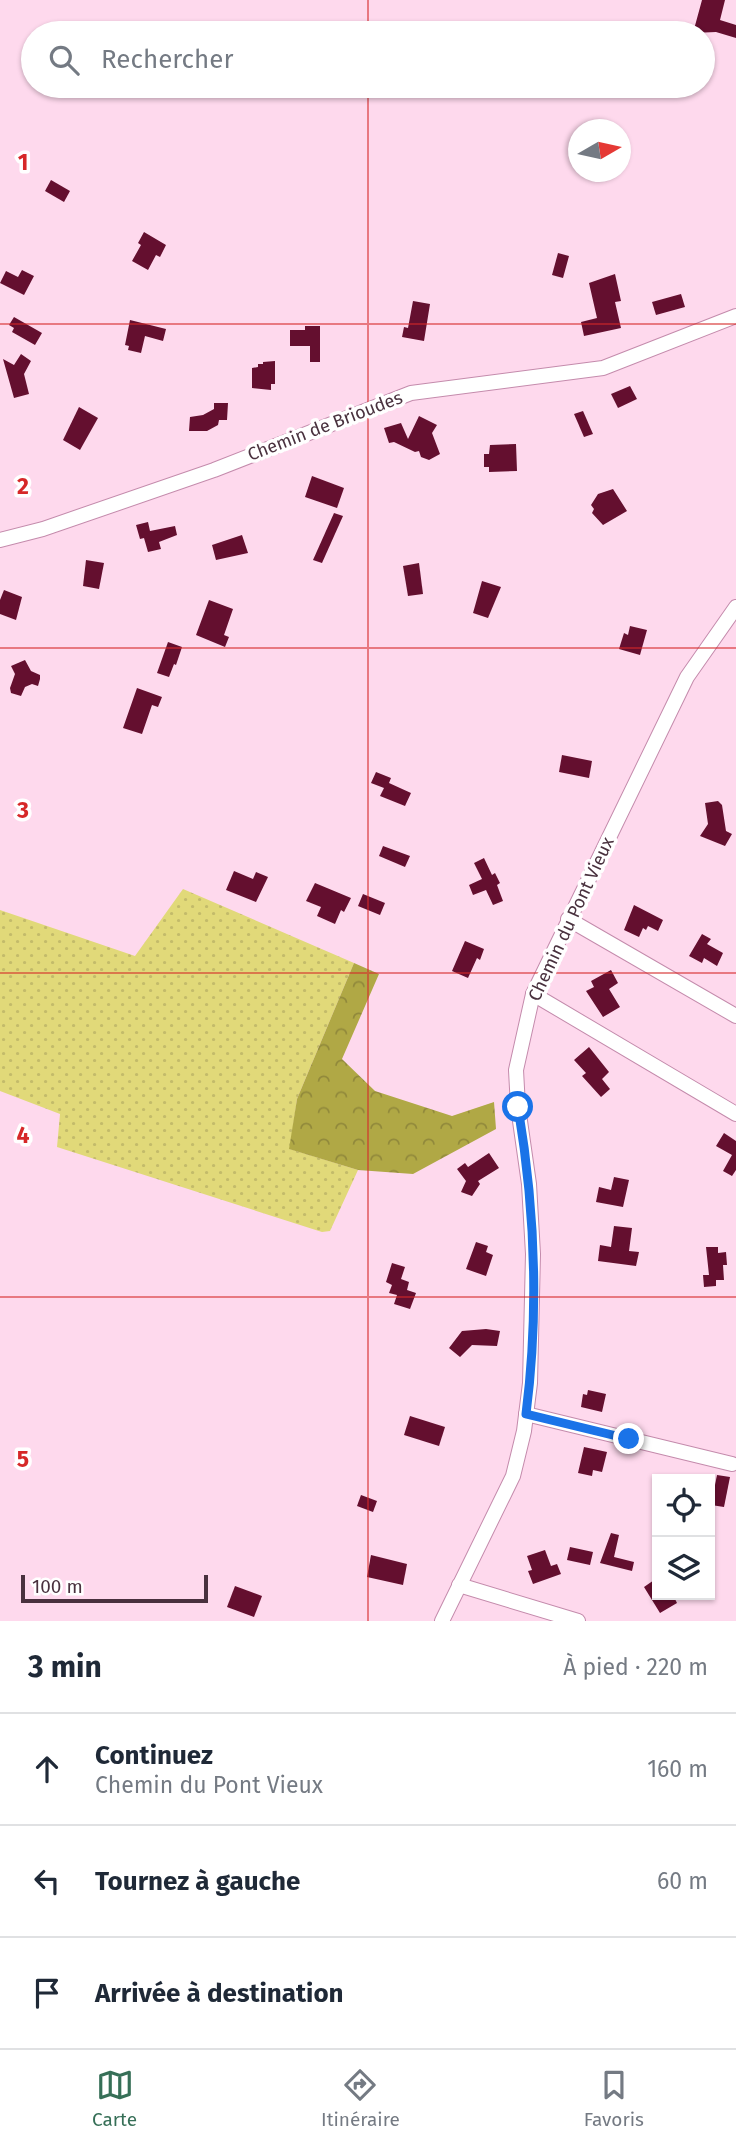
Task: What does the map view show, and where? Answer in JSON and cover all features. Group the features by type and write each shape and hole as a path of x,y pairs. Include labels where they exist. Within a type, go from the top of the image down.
{"street":[{"name":"Chemin de Brioudes","path":"0,540 43,529 214,470 411,393 603,368 736,316"},
{"name":"Chemin du Pont Vieux","path":"442,1621 513,1476 524,1431 530,1383 534,1254 516,1070 533,994 687,677 736,607"},
{"path":"568,919 736,1016"},
{"path":"533,994 736,1114"},
{"path":"526,1414 732,1464"},
{"path":"459,1585 578,1621"}],"shaded area":[{"path":"183,889 354,963 297,1099 290,1149 358,1170 330,1231 322,1232 57,1147 60,1114 0,1091 0,910 135,956"}],"green space":[{"path":"354,963 379,974 342,1059 375,1091 452,1116 494,1102 496,1129 413,1174 358,1170 289,1149 297,1099"}],"building":[{"path":"702,0 725,0 720,20 736,25 736,38 715,32 715,21 696,21"},
{"path":"51,180 70,191 64,202 45,191"},
{"path":"144,232 166,245 160,257 156,255 148,270 132,261 141,245 138,243"},
{"path":"558,253 569,256 563,278 552,275"},
{"path":"22,270 34,276 24,295 0,283 6,271 18,277"},
{"path":"615,274 621,301 615,302 621,328 584,336 581,322 597,318 589,283"},
{"path":"681,294 685,307 656,315 652,302"},
{"path":"413,301 430,304 424,341 402,337 404,327 408,328"},
{"path":"14,317 42,333 35,345 12,332 14,328 9,325"},
{"path":"130,320 166,329 163,341 145,336 141,353 128,350 129,346 125,345"},
{"path":"305,326 320,326 320,362 310,362 310,346 290,346 290,330 305,330"},
{"path":"21,354 31,361 24,374 29,394 14,398 3,359 14,365"},
{"path":"275,361 275,384 271,384 271,390 252,388 252,368 263,362"},
{"path":"630,386 637,399 618,408 611,394"},
{"path":"214,403 228,403 227,420 219,420 218,425 207,431 189,431 190,417 203,415 214,409"},
{"path":"79,407 98,418 80,450 63,440"},
{"path":"583,411 593,434 584,437 574,414"},
{"path":"419,416 437,425 432,433 440,454 429,460 421,457 419,451 415,452 394,442 389,443 384,428 401,423 408,439"},
{"path":"516,444 517,471 489,472 489,467 484,467 484,454 489,454 490,445"},
{"path":"312,476 344,488 337,508 305,497"},
{"path":"613,489 627,511 603,525 592,513 594,509 591,505 598,494"},
{"path":"334,513 343,516 322,563 313,560"},
{"path":"148,522 150,531 175,526 177,535 159,542 161,549 148,552 136,525"},
{"path":"242,535 248,553 216,560 212,545"},
{"path":"86,560 104,563 99,589 83,586"},
{"path":"419,563 423,594 408,596 403,566"},
{"path":"482,581 501,587 488,618 473,613"},
{"path":"4,590 22,597 16,620 0,614 0,600"},
{"path":"209,600 233,609 224,635 229,637 225,647 196,635"},
{"path":"630,626 647,630 640,655 619,649 624,633 628,635"},
{"path":"168,642 182,647 169,677 157,673"},
{"path":"25,660 31,671 40,675 40,679 38,686 32,684 25,687 21,696 11,693 15,674 11,666"},
{"path":"137,688 162,697 158,707 152,705 142,734 123,728"},
{"path":"562,755 592,761 589,778 559,772"},
{"path":"376,772 391,778 389,783 411,793 405,806 380,796 384,788 371,783"},
{"path":"718,801 722,805 726,831 732,834 725,846 700,836 708,824 705,803"},
{"path":"383,846 410,856 405,867 379,856"},
{"path":"484,858 492,875 495,873 500,883 497,885 503,901 493,905 486,890 473,895 469,885 482,879 474,863"},
{"path":"234,871 253,879 256,872 268,877 256,902 226,890"},
{"path":"315,883 351,898 344,912 341,910 335,924 317,916 321,907 306,901"},
{"path":"363,894 385,903 380,915 358,906"},
{"path":"634,905 663,920 658,931 648,926 646,930 643,928 639,937 624,930"},
{"path":"702,934 711,939 707,944 723,953 717,966 704,958 702,963 689,956"},
{"path":"465,941 484,949 468,978 452,971"},
{"path":"611,970 618,983 609,989 620,1007 603,1017 586,991 594,987 591,981"},
{"path":"589,1047 609,1072 602,1079 610,1089 601,1097 582,1076 586,1073 574,1060"},
{"path":"724,1133 736,1141 736,1170 732,1176 723,1171 732,1155 716,1146"},
{"path":"489,1153 499,1168 478,1181 480,1184 472,1196 461,1192 466,1181 457,1169 465,1163 468,1167"},
{"path":"614,1177 629,1180 623,1207 596,1202 599,1187 611,1190"},
{"path":"614,1226 632,1228 629,1251 639,1252 636,1266 598,1261 600,1245 611,1247"},
{"path":"476,1242 488,1246 486,1252 493,1255 486,1276 466,1269"},
{"path":"706,1247 718,1247 718,1253 726,1252 724,1280 716,1280 716,1286 704,1287 703,1275 709,1275"},
{"path":"392,1263 405,1267 401,1279 409,1282 407,1290 416,1293 410,1309 394,1304 397,1295 389,1293 392,1285 386,1282"},
{"path":"462,1331 500,1331 497,1346 472,1345 460,1357 449,1348"},
{"path":"588,1390 606,1394 602,1412 581,1407 583,1394 587,1395"},
{"path":"410,1416 445,1427 439,1446 404,1435"},
{"path":"584,1447 607,1452 602,1472 593,1470 592,1476 578,1473"},
{"path":"717,1475 730,1477 724,1507 715,1506"},
{"path":"361,1495 377,1501 373,1512 357,1506"},
{"path":"611,1533 619,1535 614,1557 634,1562 632,1571 600,1563"},
{"path":"570,1547 593,1552 590,1565 567,1560"},
{"path":"545,1550 551,1566 557,1564 561,1574 533,1584 528,1571 532,1570 527,1556"},
{"path":"371,1555 407,1564 403,1585 367,1577"},
{"path":"652,1581 652,1600 644,1587"},
{"path":"235,1586 262,1596 254,1617 227,1607"},
{"path":"652,1600 676,1600 677,1603 660,1613"}],"route":[{"path":"518,1107 529,1184 534,1254 530,1383 526,1414 629,1439"}]}
